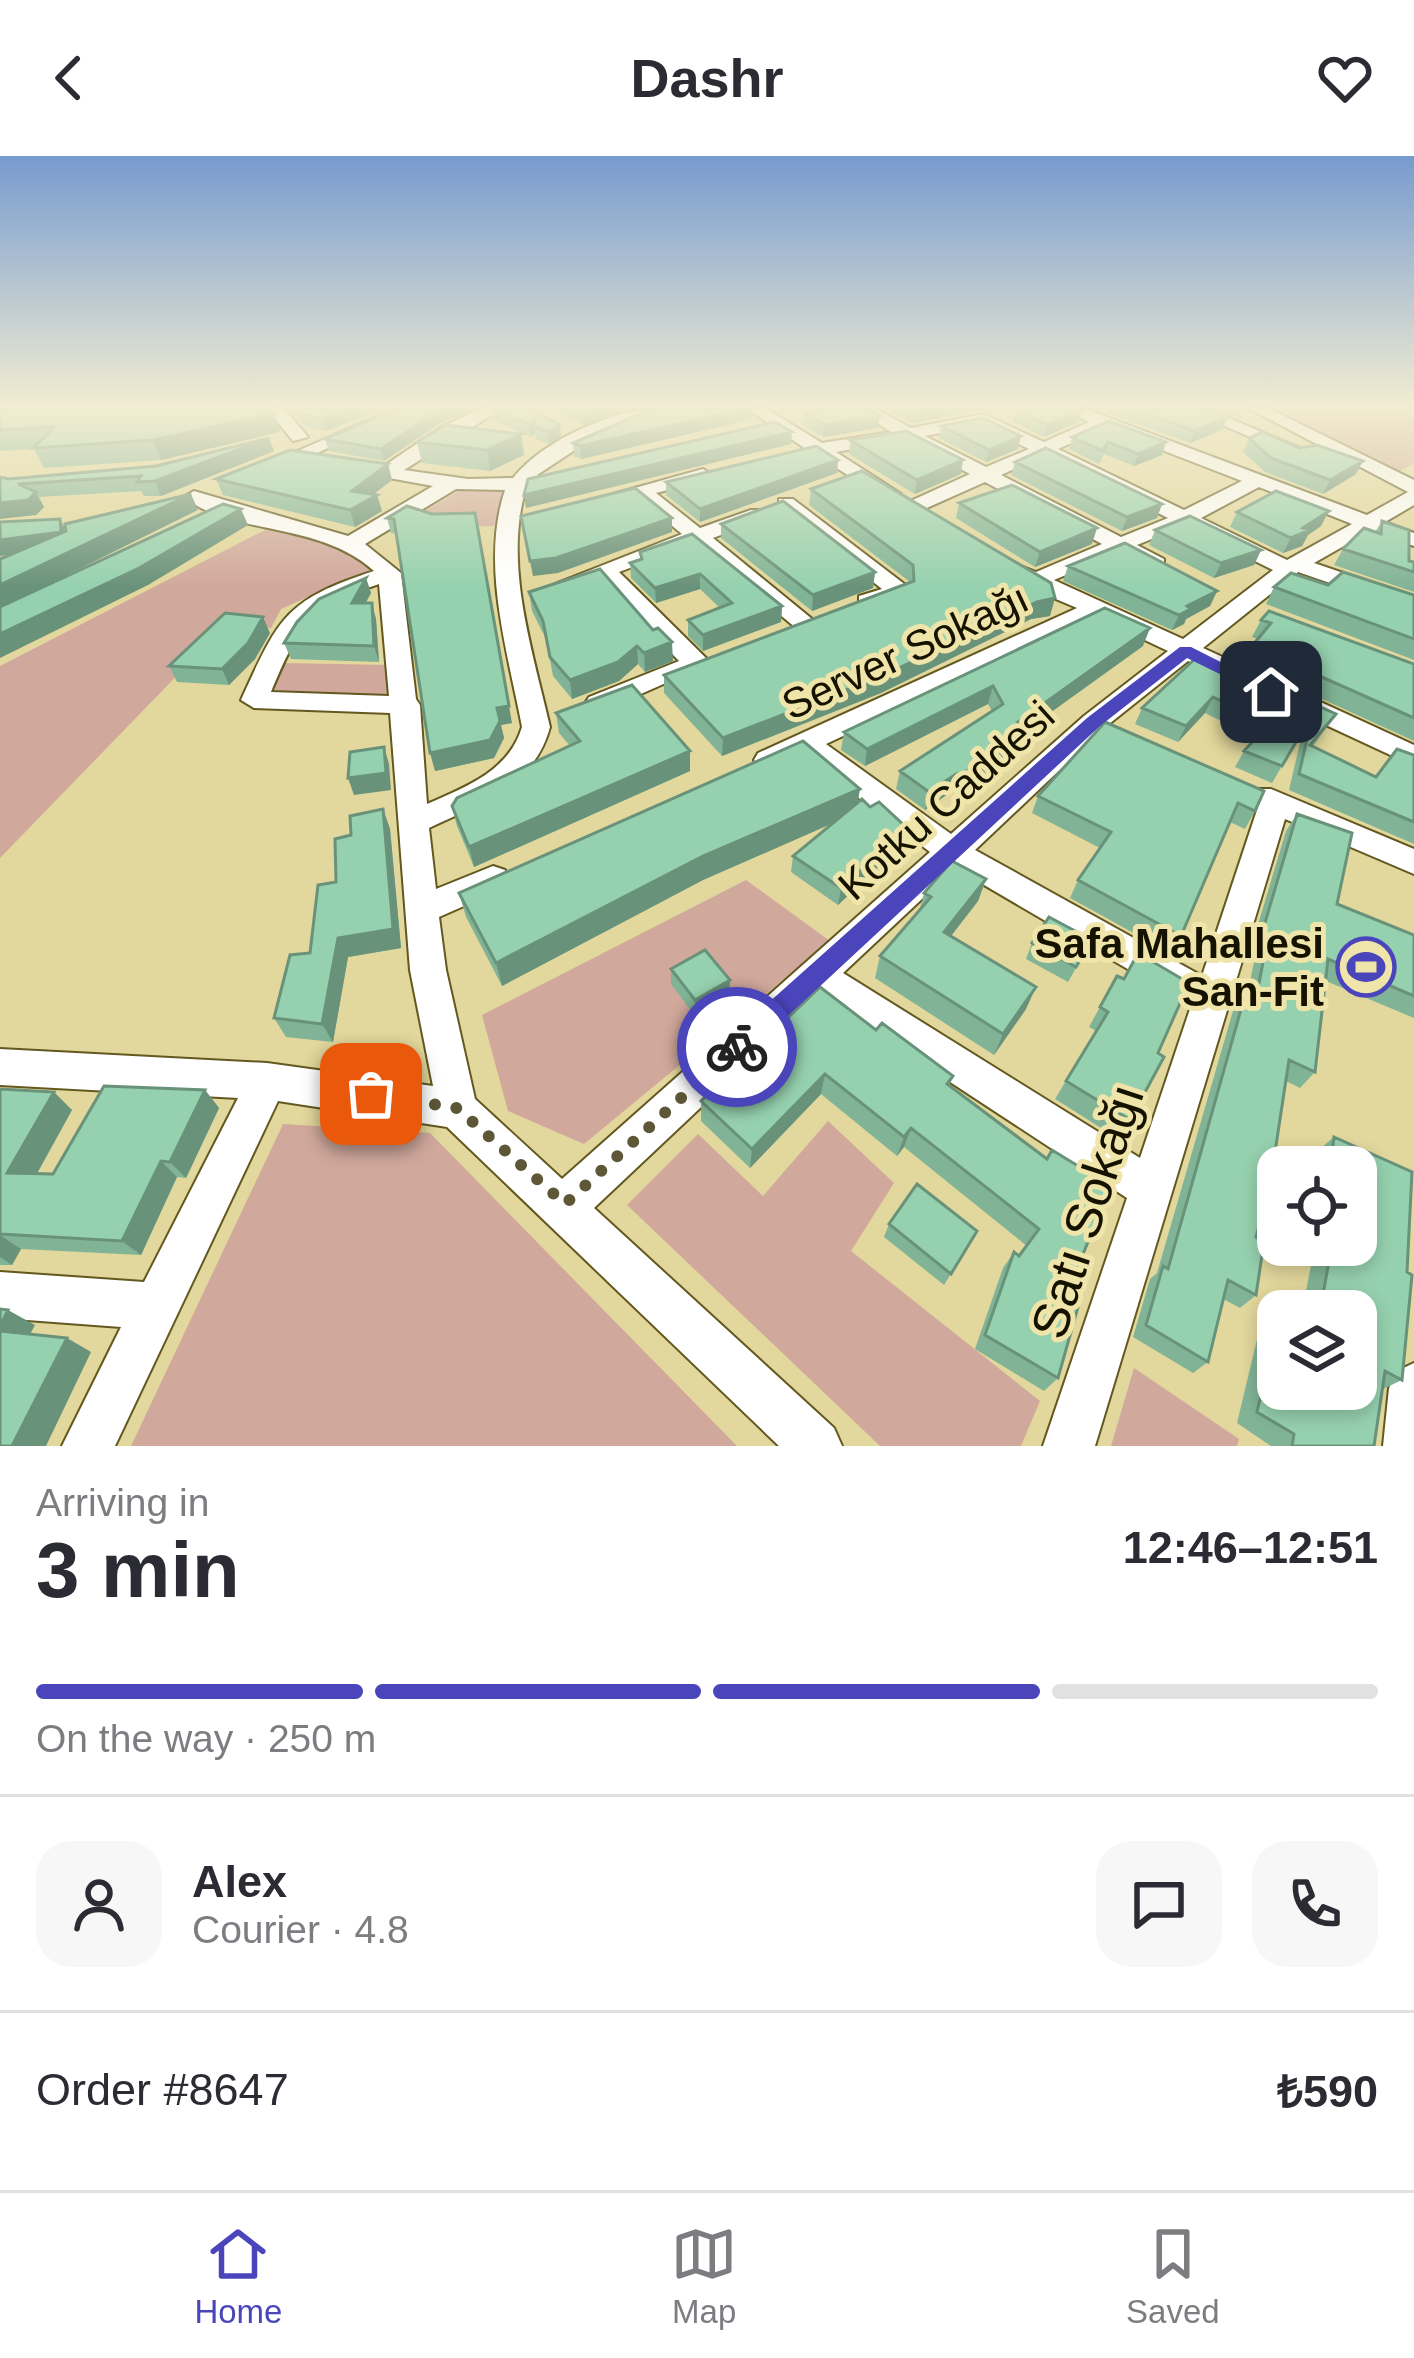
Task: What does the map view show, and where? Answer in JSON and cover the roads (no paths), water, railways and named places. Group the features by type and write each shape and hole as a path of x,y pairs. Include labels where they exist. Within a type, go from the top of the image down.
{"street":[{"path":"261,468 200,507 353,542 390,573 395,647 407,705 422,910 457,1108"},
{"path":"374,468 517,484 557,474"},
{"path":"388,472 394,468"},
{"path":"517,484 539,468"},
{"path":"832,468 921,512 1001,468"},
{"path":"976,468 1183,578"},
{"path":"1089,468 1292,566 1414,605"},
{"path":"1232,468 1414,540"},
{"path":"1033,580 1187,517 1270,468"},
{"path":"1367,468 1414,493"},
{"path":"573,507 718,471"},
{"path":"353,542 457,480"},
{"path":"517,484 515,601 556,719"},
{"path":"515,601 605,571 700,535 795,500 899,590 814,620 700,535 640,490"},
{"name":"Kotku Caddesi","path":"565,1204 1094,722 1292,566 1414,493"},
{"path":"997,561 1414,757"},
{"path":"413,823 516,770 556,719 707,660 605,571"},
{"path":"390,573 305,603 290,620 254,700 407,705"},
{"name":"Server Sokağı","path":"742,772 1093,610"},
{"path":"1094,722 1134,740"},
{"path":"806,744 951,850 1211,999"},
{"path":"1234,785 1414,862"},
{"name":"Satı Sokağı","path":"1069,1446 1275,803"},
{"path":"422,910 528,864"},
{"path":"816,975 1151,1189"},
{"path":"0,1067 267,1081 457,1108 565,1204 817,1446"},
{"path":"88,1446 267,1081"},
{"path":"0,1294 156,1306"},
{"path":"1409,1446 1414,1388"}],"place":[{"name":"Safa Mahallesi San-Fit","path":"1366,967"}]}
